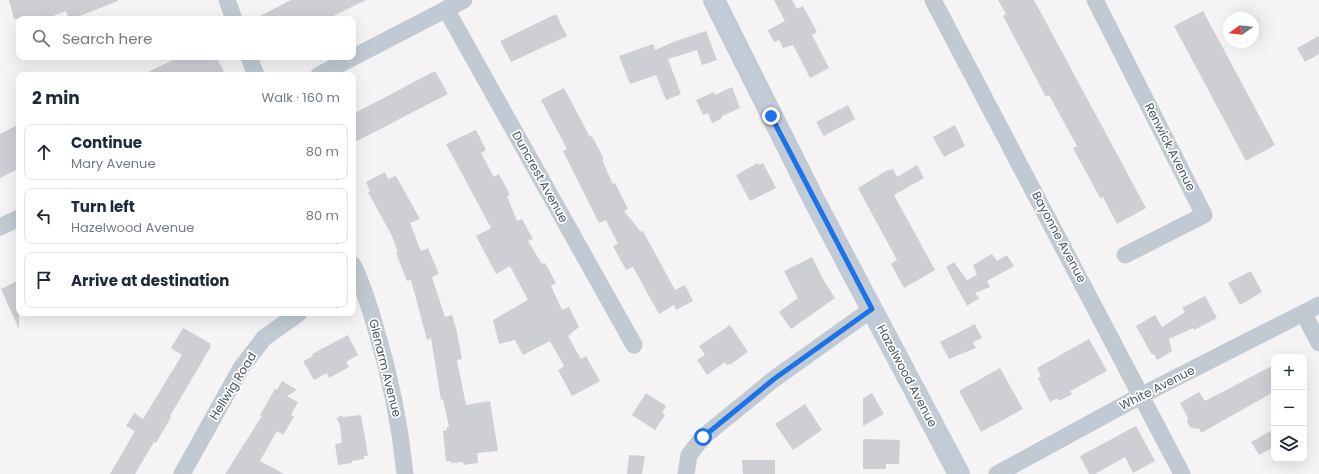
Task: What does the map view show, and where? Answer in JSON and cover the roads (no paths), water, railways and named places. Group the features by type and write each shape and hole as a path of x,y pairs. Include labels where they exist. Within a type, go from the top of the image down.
{"street":[{"path":"227,0 233,16"},
{"path":"356,56 464,0"},
{"name":"Hazelwood Avenue","path":"714,0 771,116 959,474"},
{"name":"Bayonne Avenue","path":"933,0 1142,395 1182,474"},
{"name":"Renwick Avenue","path":"1095,0 1204,215 1124,255"},
{"name":"Duncrest Avenue","path":"446,9 634,345"},
{"path":"250,60 255,72"},
{"path":"325,72 348,60"},
{"path":"0,227 16,219"},
{"name":"Glenarm Avenue","path":"358,285 380,342 401,438 405,474"},
{"name":"White Avenue","path":"997,474 1142,395 1304,314 1319,305"},
{"path":"686,474 689,455 703,437 774,379 872,309"},
{"path":"1304,314 1319,343"},
{"name":"Hellwig Road","path":"182,474 241,368 264,338 295,316"}]}
